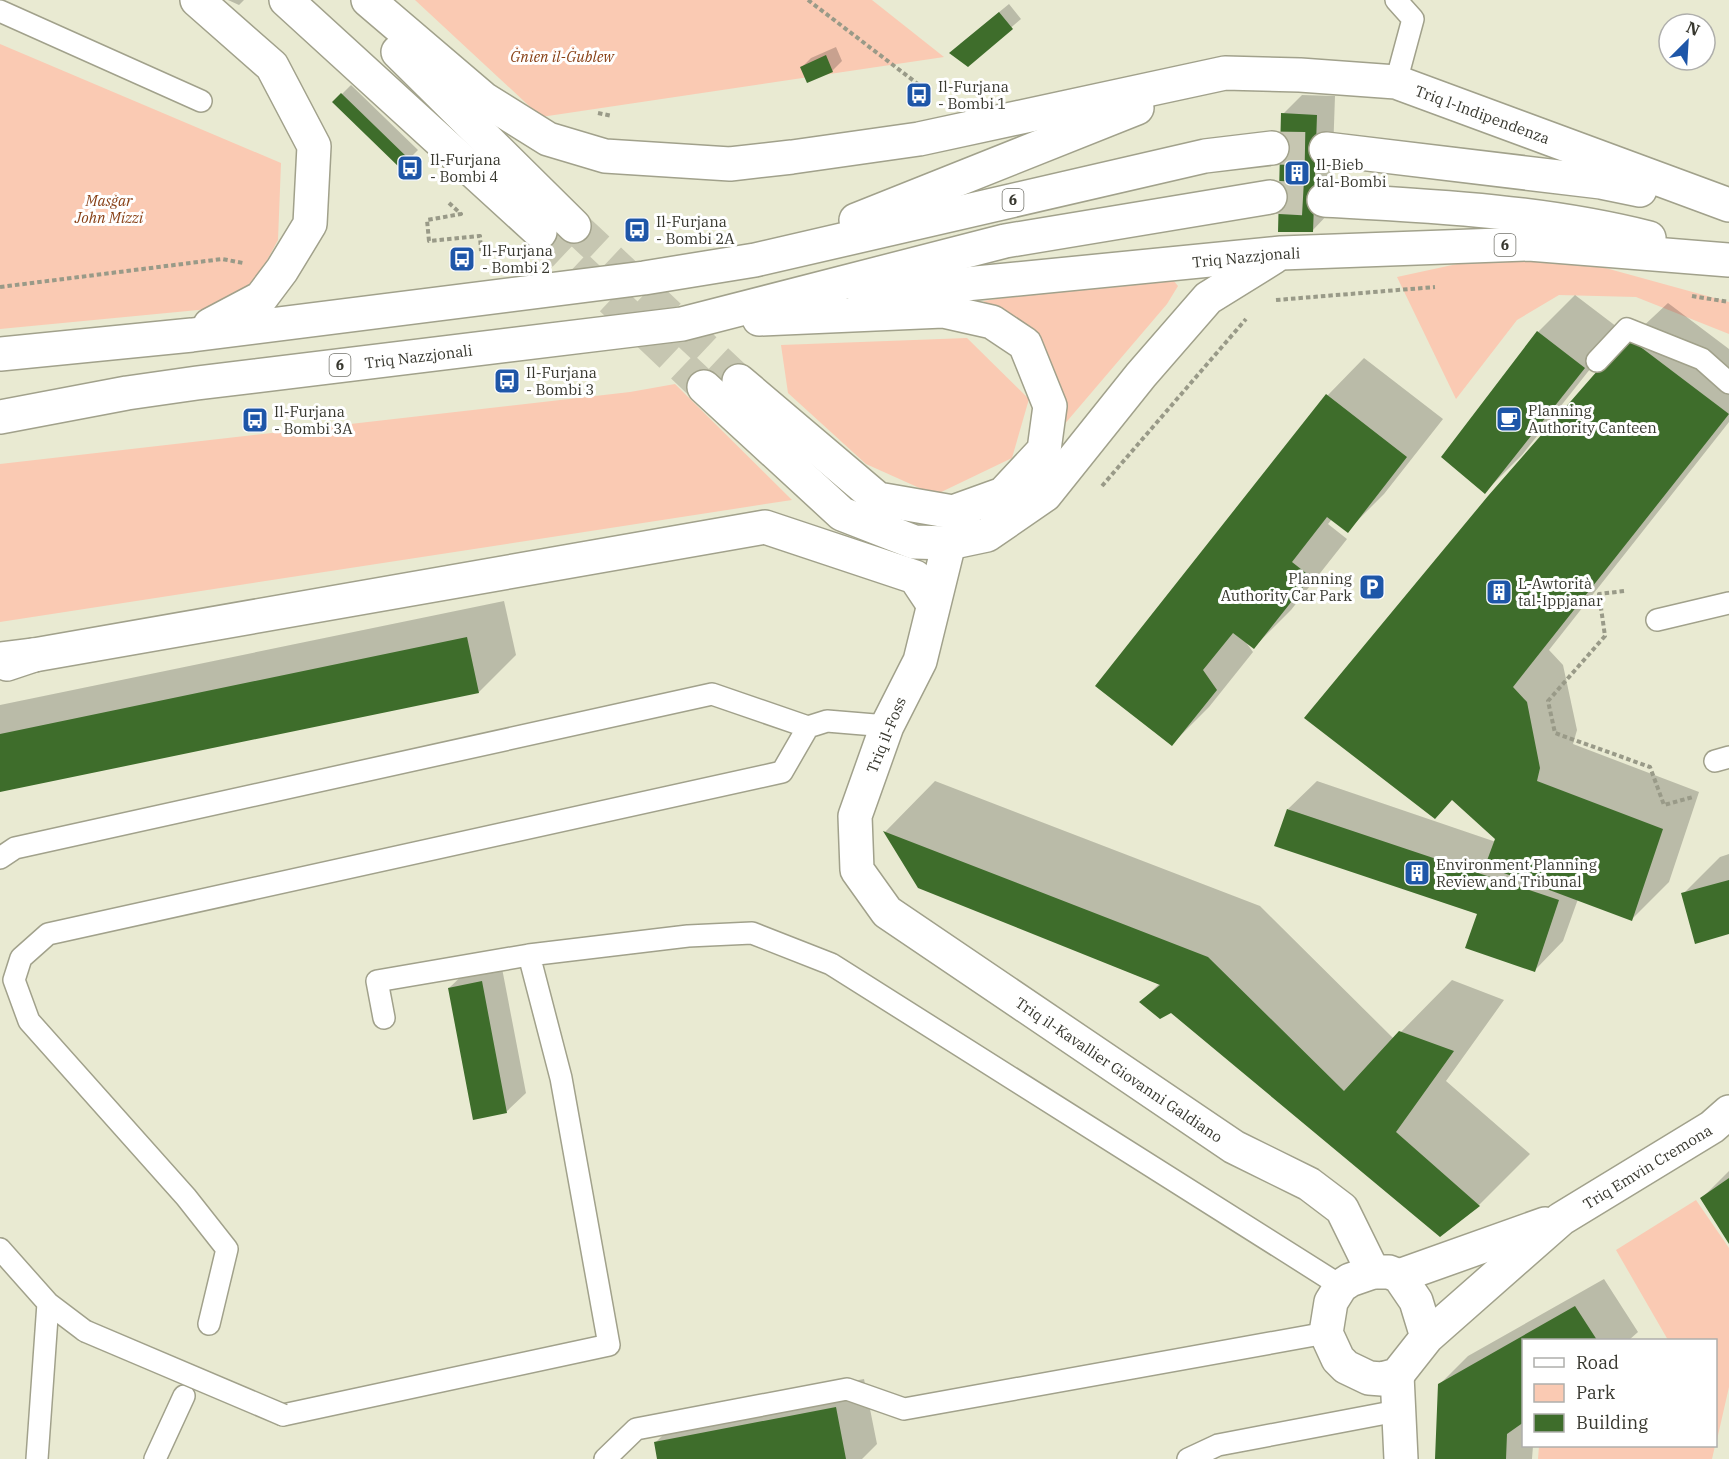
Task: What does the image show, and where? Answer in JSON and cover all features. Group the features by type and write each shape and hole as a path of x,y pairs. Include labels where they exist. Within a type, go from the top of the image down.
{"main road":[{"path":"192,335 261,298 282,270 310,224 314,146 272,66 196,0"},
{"path":"286,0 540,232"},
{"path":"346,0 574,226"},
{"path":"368,0 484,99 548,139 605,156 730,164 792,157 920,139 1225,73"},
{"path":"755,260 1225,73"},
{"name":"Triq l-Indipendenza","path":"1225,73 1300,75 1396,82 1729,207"},
{"name":"6","path":"0,354 192,335 644,278 755,260 1205,156 1272,148"},
{"path":"1326,149 1600,182 1729,207"},
{"name":"Triq Nazzjonali","path":"0,417 150,390 682,324 1005,241 1270,197"},
{"name":"Triq Nazzjonali","path":"1324,200 1464,207 1587,224 1729,259"},
{"name":"Triq Nazzjonali","path":"764,303 1281,253 1529,244 1729,259"},
{"path":"704,387 842,514 914,542 949,543 987,535 1045,495 1141,375 1208,298 1281,253"},
{"path":"682,324 943,311 992,322 1025,344 1050,406 1044,450 1003,494 953,512 878,499 739,381"},
{"path":"0,659 34,655 765,527 915,577 933,604"},
{"name":"Triq il-Foss","path":"857,870 855,816 887,726 920,661 949,543"},
{"path":"0,667 34,655"},
{"name":"Triq il-Kavallier Giovanni Galdiano","path":"857,870 887,912 1234,1148 1309,1184 1342,1209 1386,1274"},
{"name":"Triq Emvin Cremona","path":"1427,1337 1561,1218 1712,1127 1729,1112"},
{"name":"Triq Emvin Cremona","path":"1386,1274 1561,1218"},
{"path":"1386,1274 1416,1301 1427,1337 1396,1375 1382,1379 1369,1378 1346,1367 1338,1359 1326,1333 1330,1302 1341,1286 1386,1274"},
{"path":"1396,1375 1396,1411 1401,1459"}],"lane":[{"path":"1396,0 1417,9 1396,82"},
{"path":"0,11 201,101"},
{"path":"1597,361 1628,329 1702,359 1729,383"},
{"path":"1657,620 1729,603"},
{"path":"0,858 15,848 712,694 808,727 827,721 887,726"},
{"path":"208,1324 227,1249 186,1197 29,1021 14,980 21,958 48,934 782,772 808,727"},
{"path":"384,1018 377,981 529,955 688,936 752,933 831,964 1341,1286"},
{"path":"0,1249 48,1302 85,1331 283,1415 609,1345 561,1078 529,955"},
{"path":"37,1459 48,1302"},
{"path":"605,1459 636,1429 847,1389 904,1409 1326,1333"},
{"path":"155,1459 184,1396"},
{"path":"1188,1459 1218,1445 1396,1411"}],"path":[{"path":"807,0 927,91"},
{"path":"442,195 461,214 427,220 429,241 480,236 481,251"},
{"path":"0,287 222,259 282,270"},
{"path":"1274,300 1369,294 1440,286"},
{"path":"1683,295 1729,302"},
{"path":"1095,494 1247,319"},
{"path":"1624,591 1599,594 1605,636 1548,701 1555,733 1650,767 1664,805 1693,797"}],"green space":[{"name":"Ġnien il-Ġublew","path":"415,0 872,0 944,57 541,117"},
{"name":"Masġar John Mizzi","path":"0,44 281,163 278,240 258,277 219,308 0,329"},
{"path":"1503,254 1591,264 1729,302 1729,334 1636,297 1559,295 1517,320 1456,399 1397,277"},
{"path":"1169,275 1178,286 1167,304 1057,433 1057,385 1042,340 983,301"},
{"path":"967,338 1029,399 1012,458 935,495 866,464 788,393 781,345"},
{"path":"675,384 792,500 0,622 0,464 630,392"},
{"path":"1696,1200 1729,1248 1729,1387 1717,1440 1717,1339 1667,1339 1616,1250"},
{"path":"1539,1447 1715,1447 1712,1459 1538,1459"}],"building":[{"path":"999,12 1013,29 968,67 949,53"},
{"path":"826,55 833,72 807,83 800,67"},
{"path":"341,93 410,160 401,169 332,102"},
{"name":"Il-Bieb tal-Bombi","path":"1281,113 1317,115 1313,232 1278,232"},
{"path":"1537,331 1585,368 1485,494 1441,457"},
{"name":"L-Awtorità tal-Ippjanar","path":"1630,339 1729,414 1513,687 1527,702 1540,768 1537,781 1663,829 1632,921 1485,866 1495,839 1452,800 1435,819 1304,718 1488,496 1619,346"},
{"path":"1326,394 1407,457 1348,533 1327,517 1292,562 1311,577 1254,649 1233,633 1203,670 1217,690 1172,746 1095,686"},
{"path":"467,637 479,693 0,792 0,734"},
{"name":"Environment Planning Review and Tribunal","path":"1287,809 1559,900 1535,972 1465,948 1477,914 1274,846"},
{"path":"883,831 1208,957 1344,1091 1399,1031 1454,1051 1396,1132 1480,1206 1440,1237 1171,1013 1160,1019 1139,1002 1160,985 918,888"},
{"path":"1729,880 1729,934 1695,944 1681,893"},
{"path":"482,981 507,1113 473,1120 448,988"},
{"path":"1729,1178 1729,1244 1700,1198"},
{"path":"1575,1306 1596,1339 1522,1339 1522,1423 1507,1434 1506,1459 1435,1459 1438,1384"},
{"path":"836,1407 846,1459 657,1459 654,1442"}],"tunnel":[{"path":"1272,148 1326,149"},
{"path":"1270,197 1324,200"},
{"path":"574,226 739,381"},
{"path":"540,232 704,387"}],"place":[{"name":"Il-Furjana - Bombi 1","path":"919,95"},
{"name":"Il-Furjana - Bombi 4","path":"410,168"},
{"name":"Il-Bieb tal-Bombi","path":"1297,173"},
{"name":"Il-Furjana - Bombi 2A","path":"637,230"},
{"name":"Il-Furjana - Bombi 2","path":"462,259"},
{"name":"Il-Furjana - Bombi 3","path":"507,381"},
{"name":"Planning Authority Canteen","path":"1509,419"},
{"name":"Il-Furjana - Bombi 3A","path":"255,420"},
{"name":"Planning Authority Car Park","path":"1372,587"},
{"name":"L-Awtorità tal-Ippjanar","path":"1499,592"},
{"name":"Environment Planning Review and Tribunal","path":"1417,873"}]}
